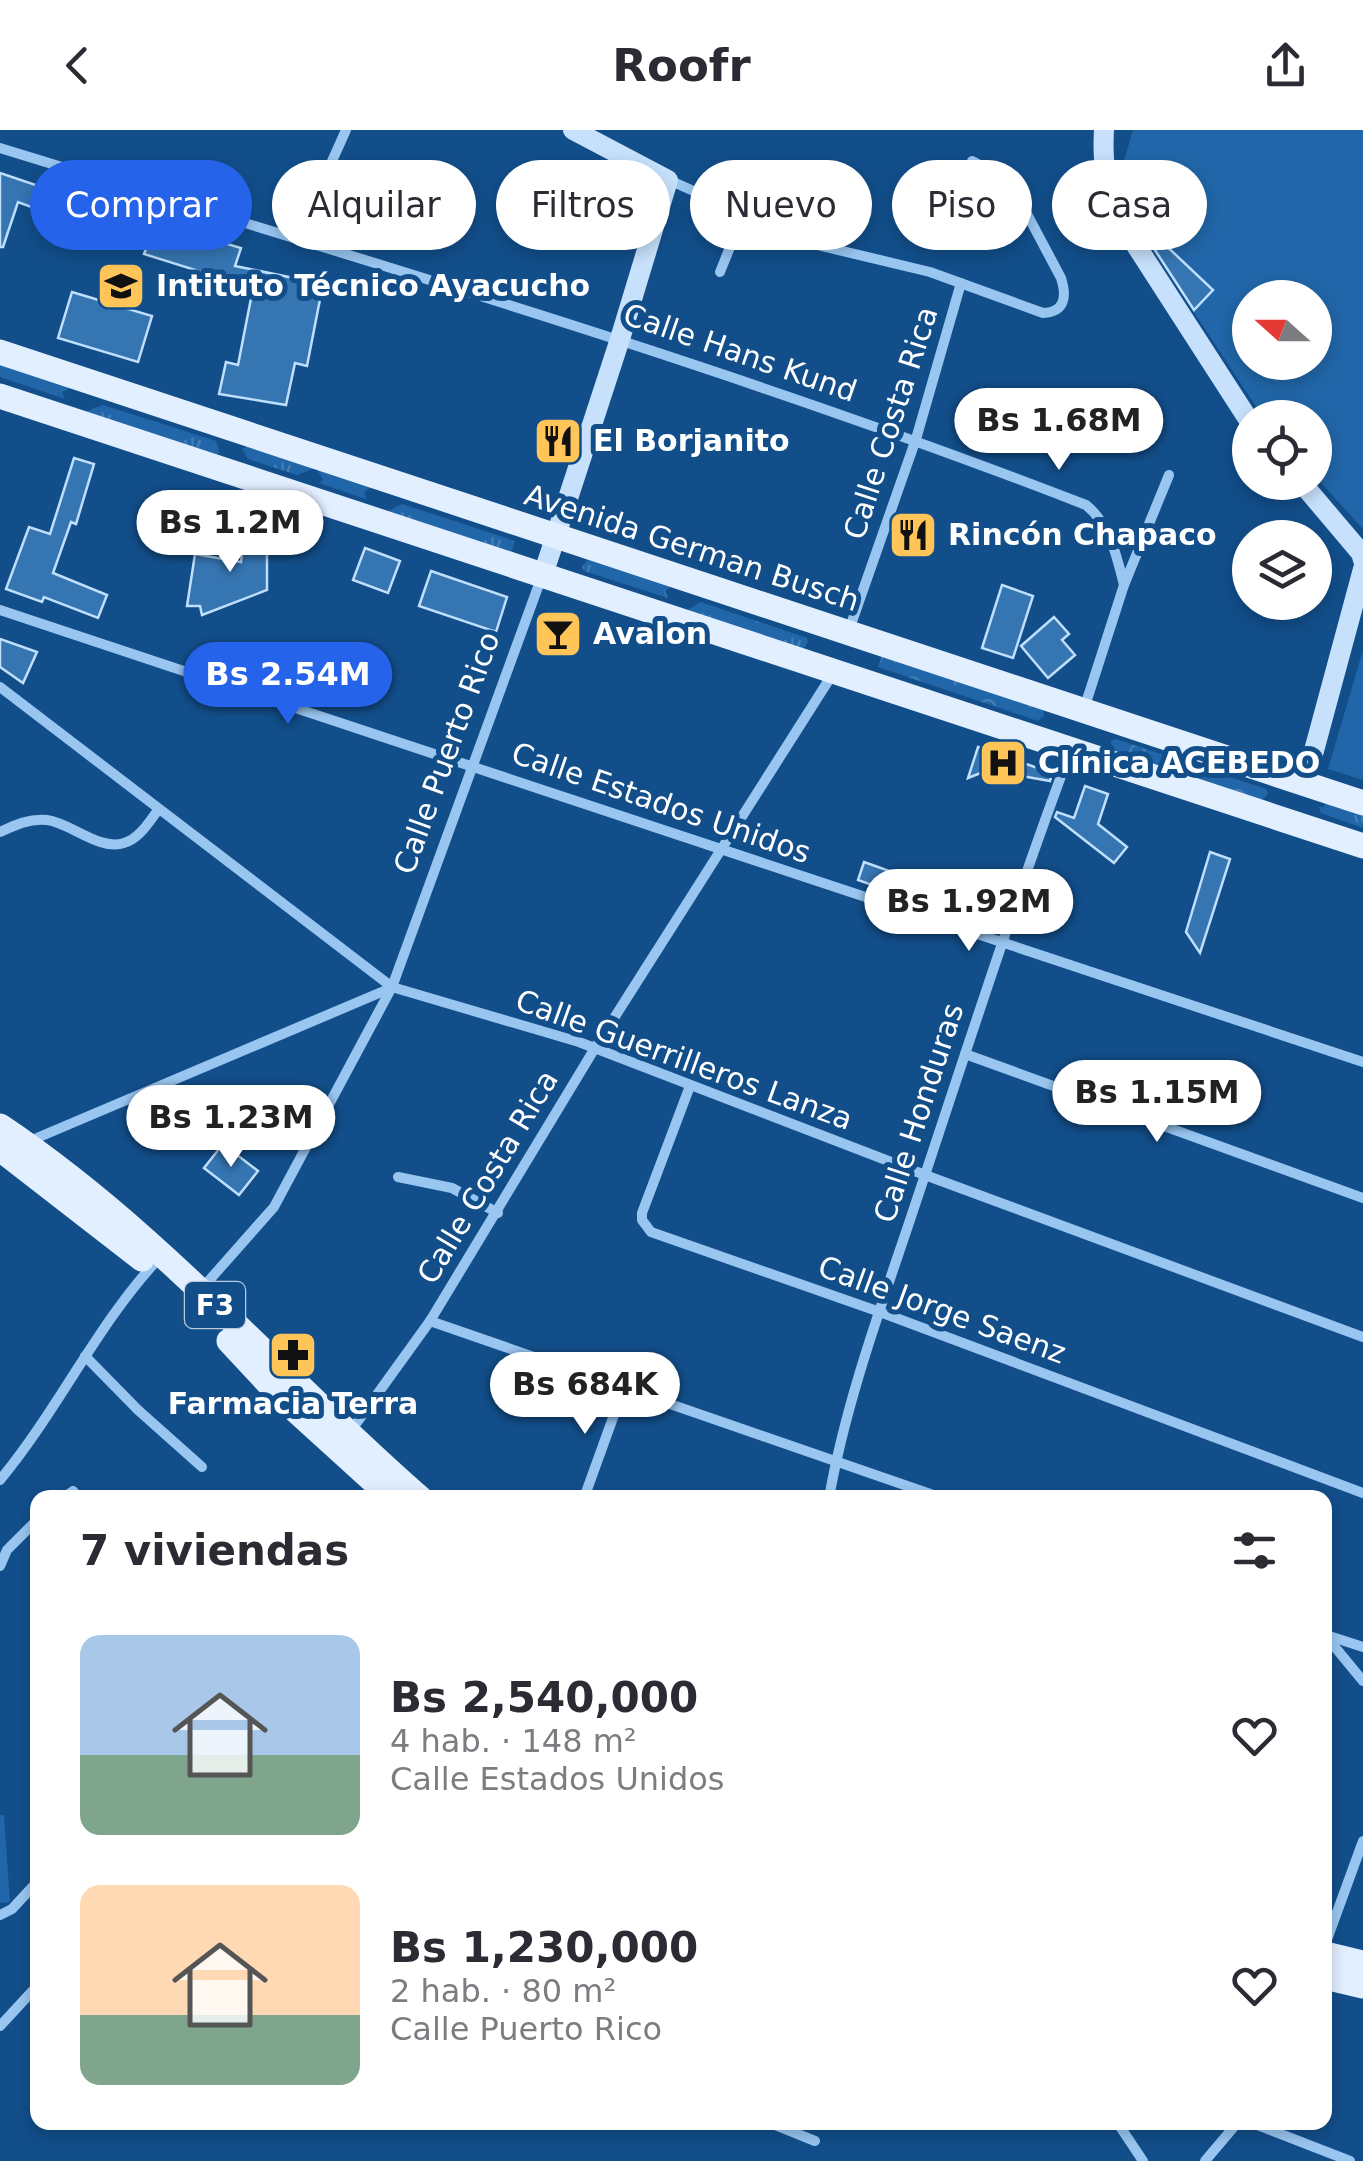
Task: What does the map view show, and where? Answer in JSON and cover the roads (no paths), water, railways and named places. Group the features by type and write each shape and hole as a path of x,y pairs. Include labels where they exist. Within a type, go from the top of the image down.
{"main road":[{"path":"573,130 630,160"},
{"path":"1104,130 1102,162 1108,193 1121,222 1236,400"},
{"name":"Calle Puerto Rico","path":"543,574 647,250"},
{"name":"Avenida German Busch","path":"0,352 1363,803"},
{"path":"0,396 1363,846"},
{"path":"1316,500 1363,560"},
{"path":"1293,822 1363,569"},
{"path":"834,671 847,634"},
{"path":"1071,749 1083,711"},
{"name":"F3","path":"0,1126 10,1148 157,1260 195,1296 284,1399 409,1490"},
{"name":"F3","path":"342,1441 385,1490"},
{"path":"1332,1956 1363,1963"},
{"path":"1332,1979 1363,1986"}],"street":[{"path":"333,160 346,130"},
{"name":"Calle Hans Kund","path":"0,148 272,231"},
{"path":"837,250 930,272 1042,313 1052,313 1064,301 1060,278 1032,224"},
{"name":"Calle Hans Kund","path":"333,250 620,339 916,439 1086,505 1106,529 1124,585"},
{"path":"720,272 729,250"},
{"name":"Calle Costa Rica","path":"847,634 916,439 960,283"},
{"path":"1083,711 1124,585 1169,475"},
{"name":"Calle Puerto Rico","path":"195,1296 274,1207 392,987 543,574"},
{"name":"Calle Estados Unidos","path":"0,610 1363,1062"},
{"name":"Calle Costa Rica","path":"342,1441 430,1321 595,1048 834,671"},
{"name":"Calle Guerrilleros Lanza","path":"0,687 392,987 595,1048 1363,1337"},
{"name":"Calle Honduras","path":"830,1490 880,1312 1001,944 1071,749"},
{"path":"0,832 34,820 49,820 110,845 125,843 139,834 158,810"},
{"path":"10,1148 392,987"},
{"path":"965,1054 1363,1198"},
{"name":"Calle Jorge Saenz","path":"690,1086 642,1213 645,1226 659,1236 880,1312 1363,1493"},
{"path":"398,1177 452,1188 498,1213"},
{"path":"0,1480 157,1260"},
{"path":"430,1321 920,1490"},
{"path":"85,1356 202,1467"},
{"path":"587,1490 623,1390"},
{"path":"0,1566 7,1550 30,1527"},
{"path":"1332,1637 1363,1647"},
{"path":"1332,1644 1363,1682"},
{"path":"1332,1926 1363,1842"},
{"path":"0,1915 12,1909 30,1889"},
{"path":"0,2026 30,1994"},
{"path":"788,2130 815,2141"},
{"path":"1122,2130 1143,2161"},
{"path":"1205,2161 1231,2130"},
{"path":"1271,2130 1350,2161"}],"place":[{"name":"Intituto Técnico Ayacucho","path":"121,286"},
{"name":"El Borjanito","path":"558,441"},
{"name":"Rincón Chapaco","path":"913,535"},
{"name":"Avalon","path":"558,634"},
{"name":"Clínica ACEBEDO","path":"1003,763"},
{"name":"Farmacia Terra","path":"293,1355"}]}
